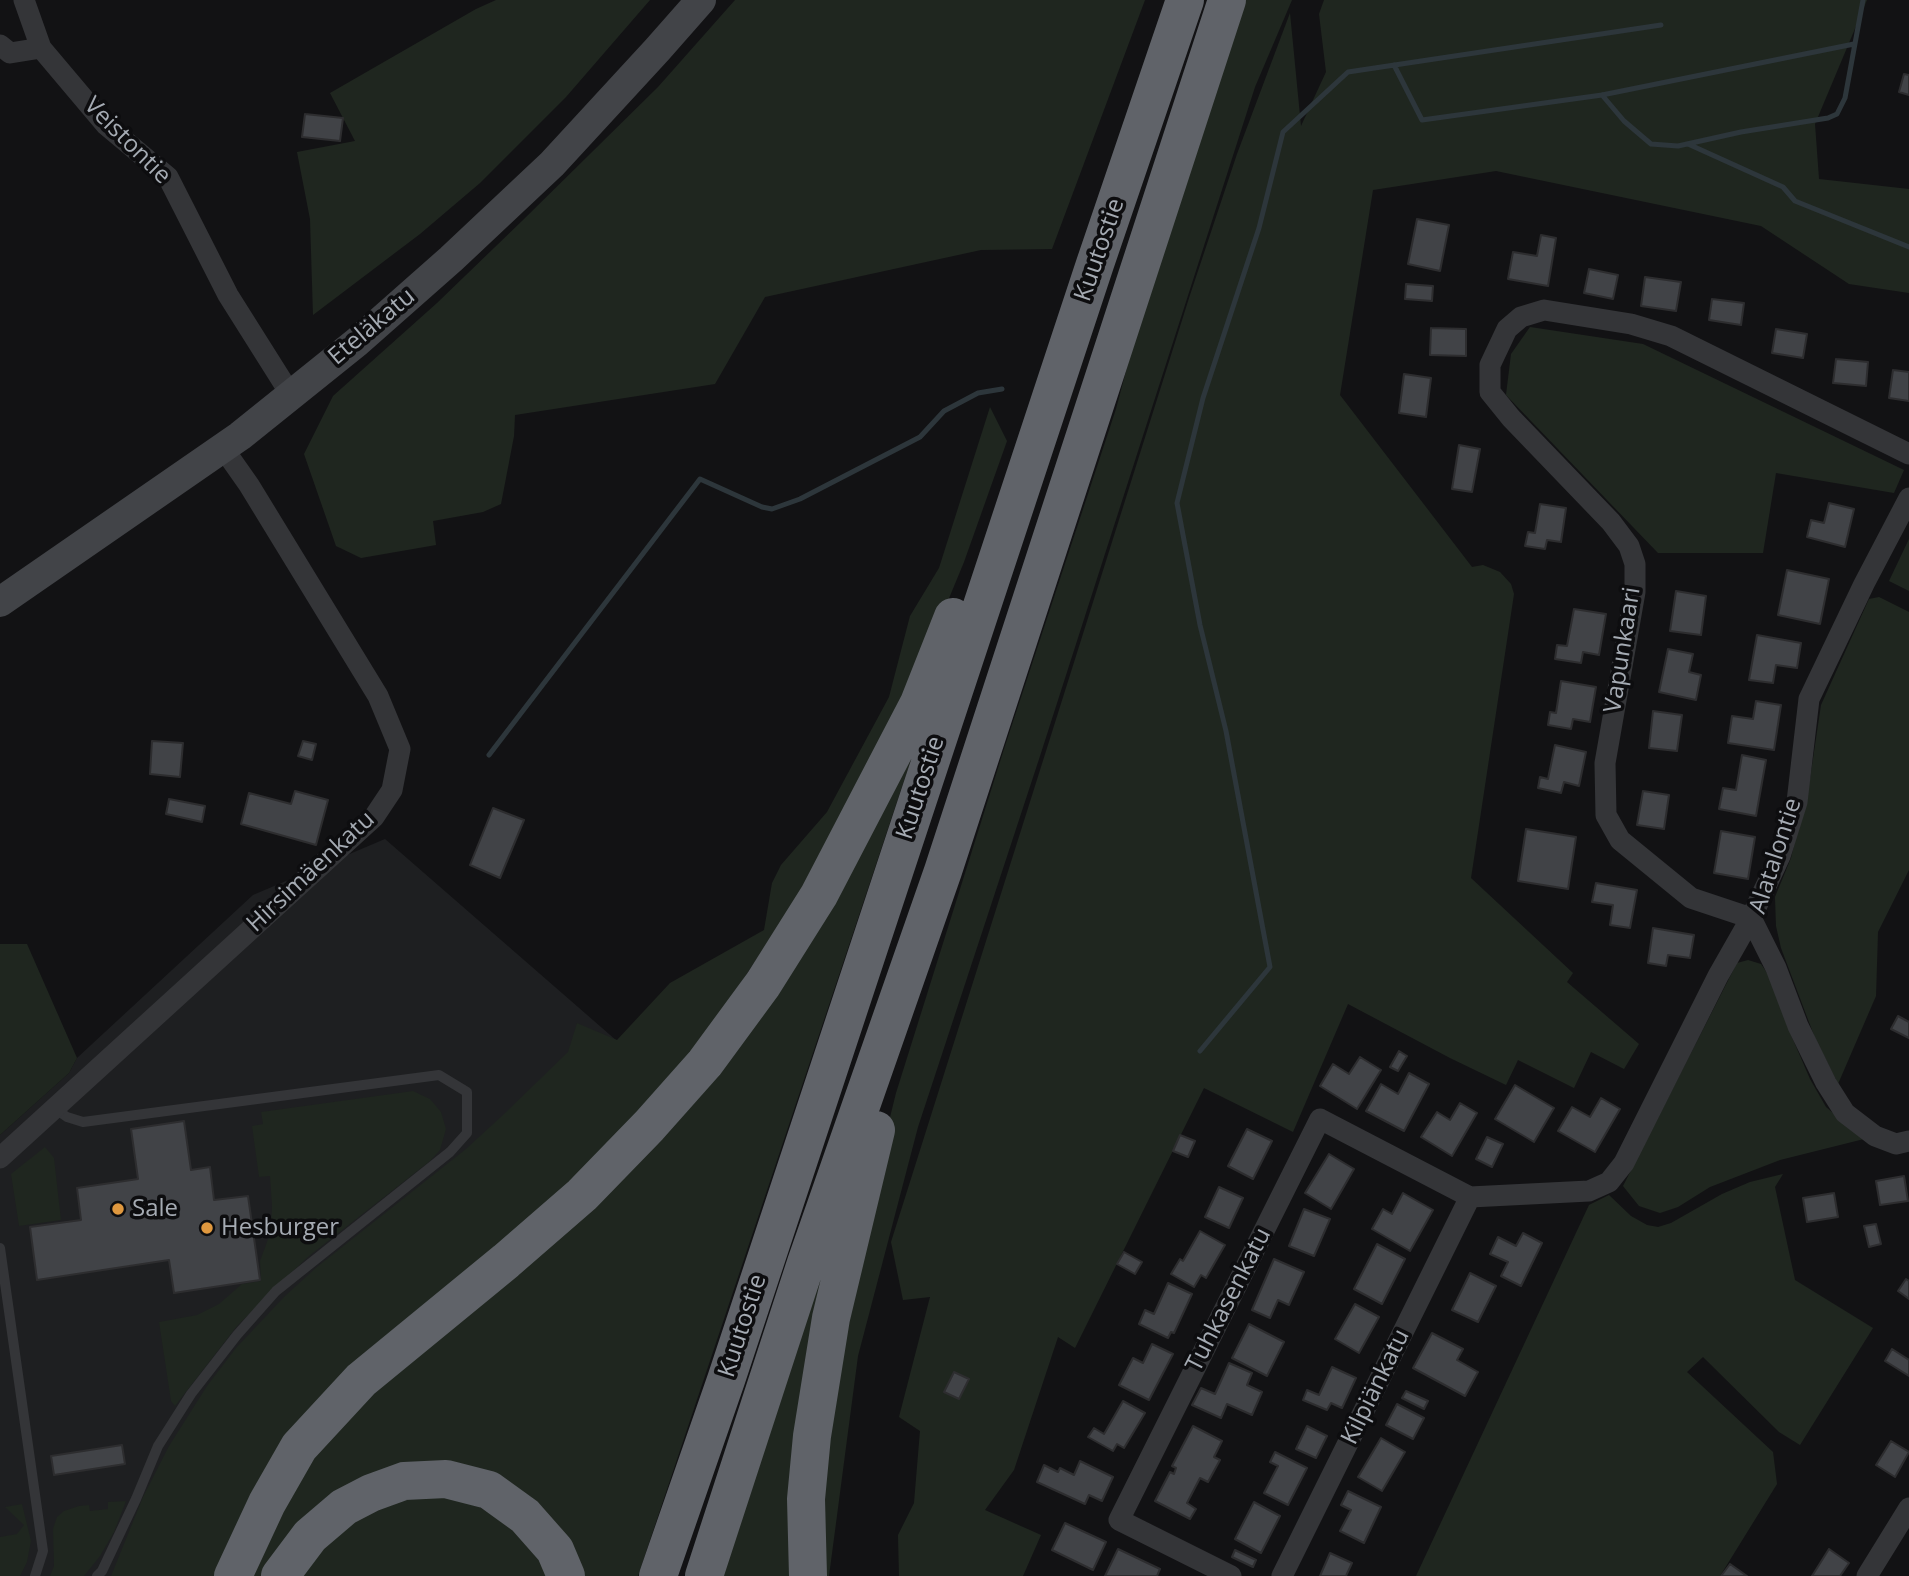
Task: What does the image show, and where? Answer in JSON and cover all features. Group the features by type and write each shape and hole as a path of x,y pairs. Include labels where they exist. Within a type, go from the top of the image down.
{"highway":[{"name":"Kuutostie","path":"658,1576 726,1380 1094,264 1185,0"},
{"name":"Kuutostie","path":"704,1576 806,1263 943,871 1227,0"},
{"path":"233,1576 267,1503 299,1447 361,1380 582,1195 705,1063 763,984 819,895 919,703 1094,264"},
{"path":"808,1576 806,1499 812,1436 831,1318 856,1208 943,871"},
{"path":"280,1576 310,1536 344,1507 404,1480 446,1479 489,1490 525,1516 555,1550 566,1576"}],"main road":[{"name":"Eteläkatu","path":"0,602 223,448 357,342 552,164 701,0"}],"street":[{"name":"Veistontie","path":"24,0 41,48 106,125 168,177 228,295 291,395"},
{"path":"0,45 10,53 41,48"},
{"name":"Vapunkaari","path":"1751,918 1691,898 1620,840 1606,815 1605,763 1635,592 1635,564 1629,546 1611,522 1511,418 1490,392 1490,365 1507,329 1521,317 1544,310 1632,324 1671,336 1909,454"},
{"name":"Hirsimäenkatu","path":"0,1158 374,817 392,790 400,749 378,696 249,485 223,448"},
{"name":"Alatalontie","path":"1903,1143 1875,1136 1845,1113 1798,1026 1776,968 1751,918 1780,856 1797,802 1810,699 1864,584 1909,498"},
{"path":"1470,1197 1589,1191 1609,1182 1624,1163 1718,976 1751,918"},
{"name":"Tuhkasenkatu","path":"1231,1576 1119,1520 1320,1119 1470,1197"},
{"name":"Kilpiänkatu","path":"1282,1576 1470,1197"},
{"path":"1867,1576 1902,1536 1909,1508"}],"lane":[{"path":"54,1108 67,1117 83,1122 439,1075 467,1092 467,1133 450,1152 276,1291 191,1394 158,1446 136,1499 102,1571 97,1576"},
{"path":"0,1248 43,1551 35,1576"}],"shaded area":[{"path":"496,0 650,0 566,97 480,183 420,234 313,315 310,219 297,152 355,141 330,93"},
{"path":"735,0 1145,0 1052,249 981,250 765,297 715,384 515,415 514,436 501,504 483,512 433,521 436,545 361,558 336,546 304,454 333,396 437,303 523,220 658,87"},
{"path":"1244,0 1292,0 1255,87 918,1127 858,1356 829,1576 820,1576 820,1482 873,1186 896,1093 1004,749 1116,409 1150,280"},
{"path":"1324,0 1867,0 1815,124 1819,179 1909,189 1909,293 1849,284 1761,226 1496,171 1373,190 1340,395 1472,567 1483,565 1500,572 1511,584 1514,594 1471,878 1573,973 1567,982 1639,1044 1624,1069 1591,1052 1574,1088 1518,1060 1506,1085 1348,1004 1293,1132 1204,1088 1075,1348 1058,1337 1014,1470 985,1510 1041,1535 1023,1576 899,1576 898,1535 914,1503 920,1431 899,1417 930,1297 903,1300 891,1242 1237,154 1290,13 1301,126 1326,72 1319,14"},
{"path":"1530,327 1643,344 1904,470 1894,493 1776,473 1763,553 1658,553 1506,395 1511,354"},
{"path":"990,407 1007,441 964,562 909,695 793,915 671,1080 585,1174 361,1356 217,1576 111,1576 143,1497 169,1446 207,1386 236,1348 285,1296 317,1267 466,1149 503,1115 568,1052 577,1023 617,1040 670,983 764,930 772,883 781,865 827,812 889,697 910,616 939,568"},
{"path":"1909,539 1909,591 1889,581"},
{"path":"1879,597 1909,612 1909,870 1878,932 1876,996 1838,1084 1815,1038 1781,948 1776,926 1775,897 1791,858 1810,779 1821,705 1869,599"},
{"path":"934,691 638,1576 580,1576 580,1572 418,1467 264,1576 244,1576 320,1441 603,1191"},
{"path":"385,839 617,1041 143,1576 0,1576 0,1135 69,1073 77,1058 253,895"},
{"path":"0,944 27,944 77,1058 69,1073 0,1135"},
{"path":"1748,960 1761,964 1772,980 1788,1028 1810,1079 1826,1107 1864,1139 1780,1160 1710,1187 1678,1207 1660,1213 1639,1206 1623,1186 1737,963"},
{"path":"413,1091 430,1099 441,1112 446,1129 440,1150 430,1161 309,1256 279,1284 237,1326 175,1406 171,1401 159,1322 197,1315 219,1304 242,1284 261,1281 260,1261 271,1231 272,1206 270,1176 259,1177 252,1126 263,1124 261,1112"},
{"path":"45,1147 54,1158 61,1220 19,1226 11,1174"},
{"path":"1783,1174 1775,1187 1795,1280 1873,1328 1800,1445 1779,1432 1703,1357 1687,1372 1773,1452 1777,1484 1720,1576 1416,1576 1589,1205 1609,1195 1631,1216 1647,1225 1658,1227 1671,1223 1722,1194 1750,1182"},
{"path":"843,1215 793,1576 720,1576 782,1383"},
{"path":"419,1491 494,1507 526,1534 551,1576 293,1576 332,1531"},
{"path":"126,1501 114,1532 84,1576 50,1576 54,1566 53,1529 57,1517 64,1511 79,1506 89,1505 90,1511 108,1509 108,1502"},
{"path":"22,1504 31,1541 27,1562 20,1576 0,1576 0,1537 17,1534 24,1525 5,1507"}],"building":[{"path":"1904,74 1909,75 1909,95 1899,92"},
{"path":"305,114 343,118 340,141 302,137"},
{"path":"1417,219 1449,225 1440,271 1408,264"},
{"path":"1541,235 1556,238 1548,286 1508,279 1513,252 1537,256"},
{"path":"1589,269 1618,275 1613,299 1584,293"},
{"path":"1645,277 1681,282 1676,311 1641,306"},
{"path":"1406,284 1433,286 1432,301 1405,299"},
{"path":"1712,299 1744,303 1741,325 1709,320"},
{"path":"1431,328 1466,329 1466,356 1430,355"},
{"path":"1776,329 1807,334 1803,358 1772,353"},
{"path":"1836,359 1868,362 1866,386 1833,383"},
{"path":"1893,370 1909,372 1909,401 1889,398"},
{"path":"1404,374 1431,378 1426,417 1399,413"},
{"path":"1459,445 1480,449 1472,492 1452,489"},
{"path":"1829,503 1854,509 1845,547 1807,537 1811,520 1824,523"},
{"path":"1540,504 1566,508 1561,542 1547,540 1545,549 1525,546 1528,532 1535,533"},
{"path":"1787,570 1829,579 1820,624 1778,615"},
{"path":"1676,591 1706,596 1701,635 1670,631"},
{"path":"1574,609 1606,614 1599,655 1583,652 1581,663 1555,659 1557,645 1567,646"},
{"path":"1757,635 1801,643 1797,668 1776,665 1773,683 1749,680"},
{"path":"1668,649 1693,654 1689,672 1701,675 1696,700 1659,692"},
{"path":"1561,681 1596,687 1590,722 1573,719 1571,729 1548,725 1550,712 1556,713"},
{"path":"1756,701 1781,705 1774,750 1728,743 1732,716 1753,719"},
{"path":"1653,711 1682,715 1677,751 1649,748"},
{"path":"152,741 183,743 180,777 150,774"},
{"path":"303,741 316,744 312,760 298,756"},
{"path":"1555,745 1586,752 1579,786 1564,782 1561,793 1538,788 1540,777 1548,779"},
{"path":"1742,755 1766,760 1756,816 1719,809 1723,788 1736,790"},
{"path":"295,791 328,800 316,845 241,824 249,793 291,804"},
{"path":"1643,791 1669,795 1664,829 1637,825"},
{"path":"169,799 205,806 202,822 166,814"},
{"path":"493,808 524,820 500,878 470,865"},
{"path":"1526,829 1576,837 1568,889 1518,881"},
{"path":"1721,831 1755,837 1748,879 1714,873"},
{"path":"1596,883 1637,890 1630,928 1610,925 1613,905 1592,902"},
{"path":"1653,928 1694,935 1690,958 1668,955 1666,966 1648,963"},
{"path":"1898,1016 1909,1022 1909,1038 1891,1029"},
{"path":"1399,1051 1407,1056 1398,1071 1390,1067"},
{"path":"1360,1057 1381,1070 1357,1109 1320,1086 1333,1064 1349,1074"},
{"path":"1409,1073 1429,1084 1404,1131 1366,1111 1381,1084 1398,1094"},
{"path":"1515,1085 1554,1108 1534,1142 1495,1119"},
{"path":"1601,1098 1620,1109 1595,1152 1558,1131 1572,1107 1590,1117"},
{"path":"1460,1103 1477,1113 1452,1156 1421,1137 1437,1112 1450,1120"},
{"path":"184,1121 191,1170 210,1167 214,1200 248,1196 260,1280 174,1293 169,1260 37,1280 30,1227 81,1220 77,1188 138,1179 131,1129"},
{"path":"1247,1129 1272,1141 1253,1179 1228,1166"},
{"path":"1180,1135 1195,1141 1188,1157 1173,1151"},
{"path":"1487,1137 1503,1144 1492,1167 1476,1159"},
{"path":"1329,1154 1354,1169 1331,1209 1305,1193"},
{"path":"1904,1176 1908,1201 1880,1205 1876,1181"},
{"path":"1219,1187 1243,1198 1229,1228 1205,1217"},
{"path":"1403,1193 1433,1210 1410,1251 1372,1229 1383,1209 1392,1214"},
{"path":"1834,1193 1838,1217 1807,1222 1803,1198"},
{"path":"1304,1209 1330,1219 1314,1256 1289,1246"},
{"path":"1876,1224 1881,1244 1869,1247 1864,1226"},
{"path":"1200,1231 1225,1245 1206,1278 1201,1275 1194,1287 1171,1274 1180,1259 1183,1261"},
{"path":"1523,1233 1542,1243 1521,1286 1501,1276 1508,1262 1490,1254 1498,1237 1516,1246"},
{"path":"1377,1244 1405,1259 1382,1304 1354,1289"},
{"path":"1124,1252 1142,1262 1135,1274 1117,1264"},
{"path":"1274,1259 1304,1272 1289,1305 1278,1300 1270,1318 1252,1310"},
{"path":"1470,1273 1496,1286 1478,1322 1452,1310"},
{"path":"1906,1279 1909,1281 1909,1299 1898,1291"},
{"path":"1168,1283 1192,1294 1174,1333 1171,1332 1168,1338 1139,1324 1145,1310 1154,1314"},
{"path":"1355,1304 1379,1317 1359,1353 1335,1339"},
{"path":"1249,1324 1284,1342 1267,1376 1232,1358"},
{"path":"1432,1333 1463,1349 1457,1360 1478,1372 1465,1396 1413,1368"},
{"path":"1152,1344 1173,1354 1149,1400 1119,1385 1133,1358 1143,1363"},
{"path":"1892,1349 1909,1360 1909,1376 1885,1361"},
{"path":"1229,1363 1252,1373 1247,1385 1262,1392 1252,1415 1227,1404 1221,1418 1192,1405 1201,1388 1215,1394"},
{"path":"1332,1367 1356,1378 1342,1408 1331,1403 1327,1410 1303,1400 1307,1390 1319,1395"},
{"path":"954,1372 969,1379 959,1399 944,1392"},
{"path":"1406,1391 1428,1401 1424,1409 1402,1398"},
{"path":"1123,1401 1145,1413 1124,1448 1117,1444 1113,1451 1088,1437 1094,1428 1104,1434"},
{"path":"1397,1404 1424,1418 1413,1439 1386,1425"},
{"path":"1193,1426 1222,1441 1214,1457 1220,1460 1208,1482 1200,1478 1187,1503 1196,1509 1190,1519 1155,1501 1170,1472 1174,1474 1176,1468 1172,1466"},
{"path":"1307,1426 1327,1436 1316,1458 1296,1449"},
{"path":"1381,1438 1405,1452 1382,1491 1358,1477"},
{"path":"1891,1441 1909,1452 1895,1477 1876,1465"},
{"path":"122,1445 125,1464 54,1475 51,1456"},
{"path":"1275,1452 1307,1468 1288,1505 1264,1493 1278,1466 1270,1462"},
{"path":"1080,1461 1113,1477 1102,1501 1089,1495 1085,1504 1037,1482 1044,1465 1058,1472 1060,1468 1074,1475"},
{"path":"1348,1491 1381,1507 1364,1543 1340,1531 1351,1510 1341,1505"},
{"path":"1254,1502 1280,1516 1261,1553 1235,1539"},
{"path":"1065,1523 1106,1542 1093,1570 1052,1550"},
{"path":"1118,1549 1160,1569 1157,1576 1105,1576"},
{"path":"1829,1549 1849,1563 1840,1576 1812,1576"},
{"path":"1235,1550 1256,1560 1253,1567 1232,1557"},
{"path":"1330,1553 1352,1563 1346,1576 1320,1576"},
{"path":"1730,1564 1747,1576 1721,1576"}],"waterway":[{"path":"1602,95 1624,121 1651,144 1678,146 1741,132 1828,118 1837,114 1845,98 1863,0"},
{"path":"1200,1051 1270,967 1226,731 1200,625 1177,503 1203,398 1259,228 1283,132 1348,72 1661,25"},
{"path":"1394,65 1422,120 1602,95 1854,44"},
{"path":"1688,144 1783,187 1795,201 1909,247"},
{"path":"489,755 700,479 772,509 800,499 920,437 944,411 978,393 1002,389"}],"place":[{"name":"Sale","path":"118,1209"},
{"name":"Hesburger","path":"207,1228"}]}
